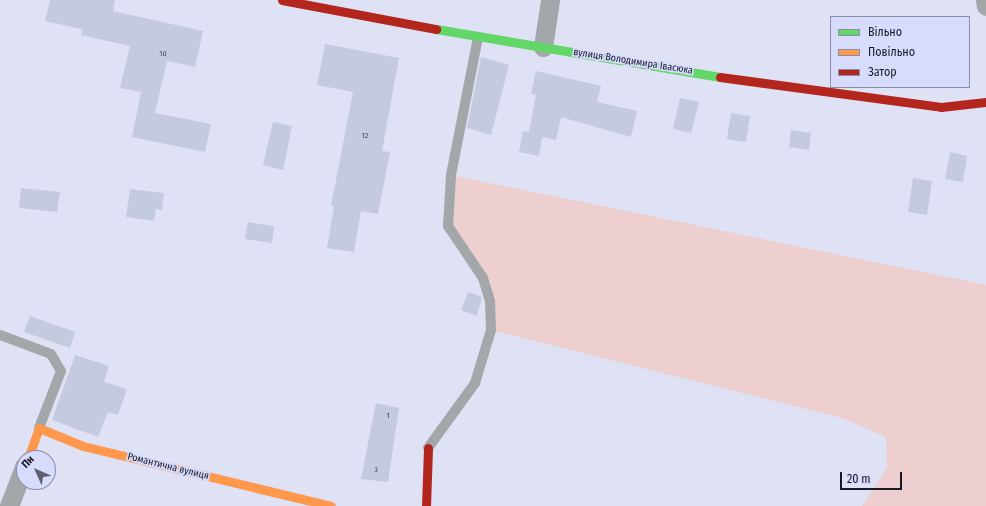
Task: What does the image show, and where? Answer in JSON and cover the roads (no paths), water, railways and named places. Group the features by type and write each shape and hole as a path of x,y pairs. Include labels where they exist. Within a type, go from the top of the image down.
{"street":[{"name":"вулиця Володимира Івасюка","path":"282,0 478,38 759,82 941,107 986,102"},
{"path":"543,47 550,0"},
{"path":"985,0 986,6"},
{"path":"31,450 39,428"},
{"name":"Романтична вулиця","path":"39,428 83,446 331,506"},
{"path":"426,506 428,448"},
{"path":"9,506 16,488"}],"lane":[{"path":"428,448 475,384 491,330 490,301 483,278 448,226 451,175 478,38"},
{"path":"0,335 51,354 61,371 39,428"}]}
